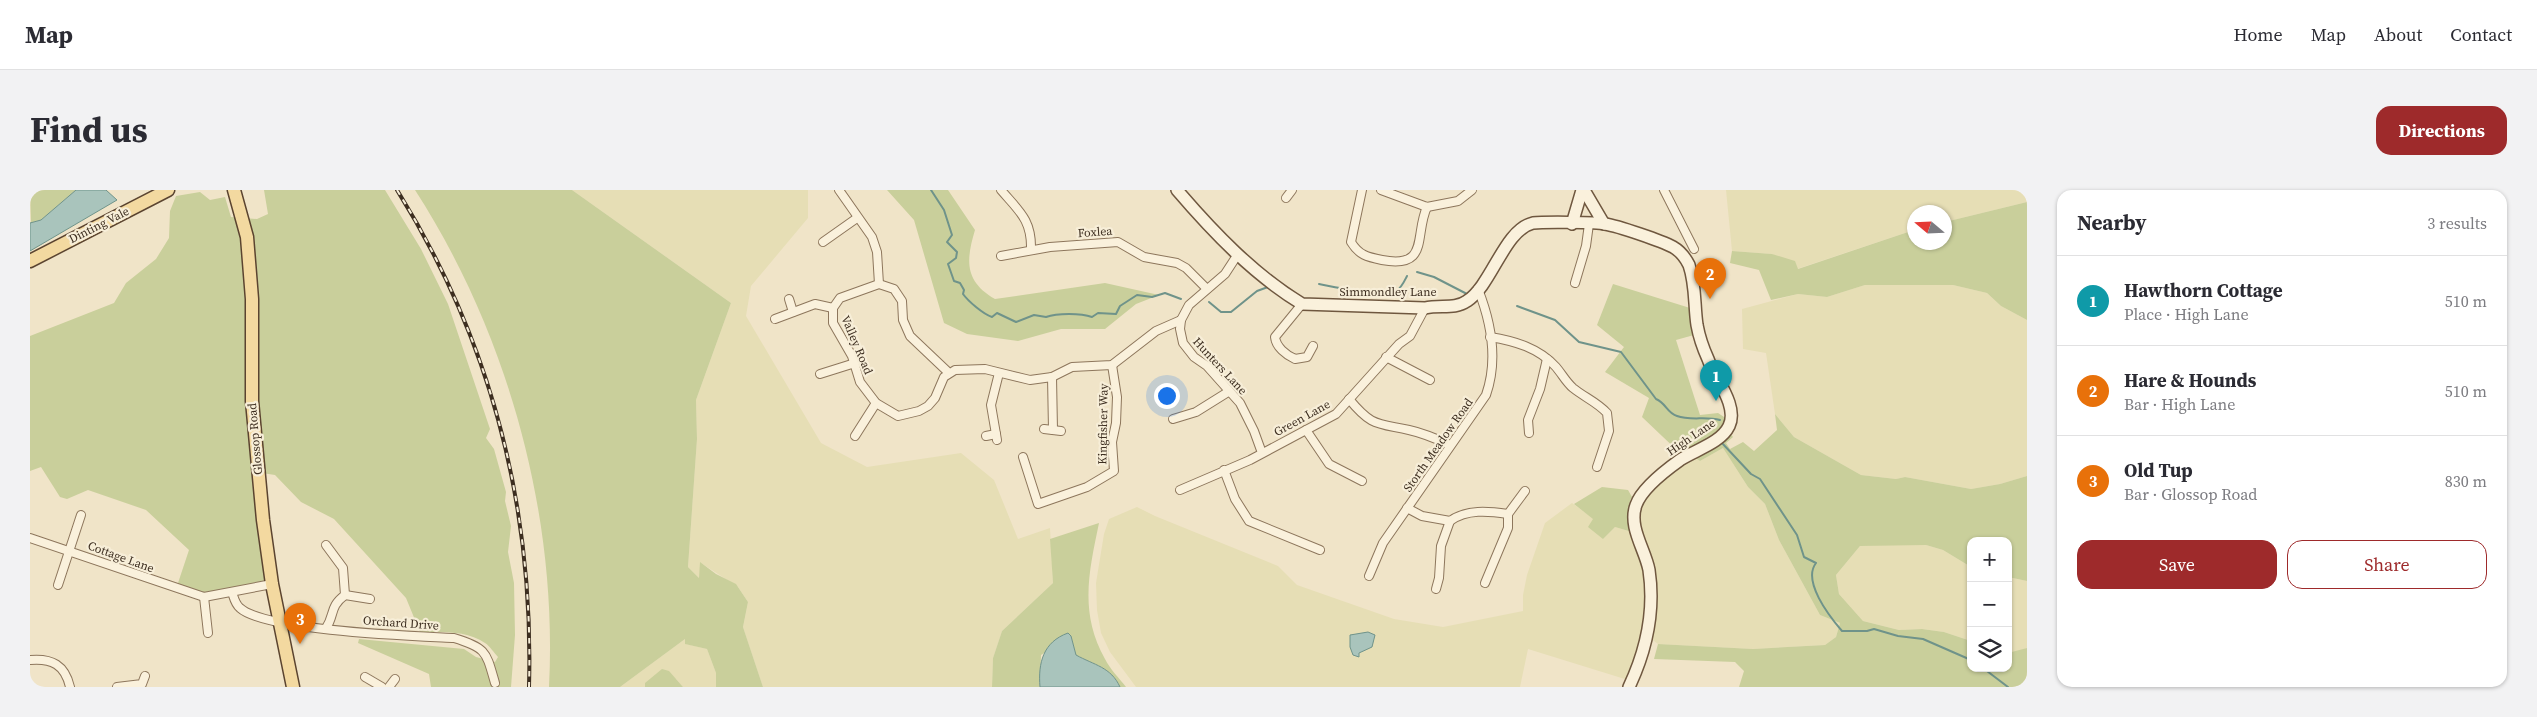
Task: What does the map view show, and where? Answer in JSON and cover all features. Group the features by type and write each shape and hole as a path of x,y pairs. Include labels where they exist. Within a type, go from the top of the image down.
{"main road":[{"name":"Dinting Vale","path":"30,260 168,190"},
{"name":"Glossop Road","path":"234,190 247,237 252,299 251,370 254,432 272,584 293,687"}],"street":[{"path":"839,190 868,231 877,252 878,284 894,289 899,294 902,301 903,320 910,336 949,373 959,369 985,369 1030,380 1052,377 1072,366 1112,365 1156,331 1181,320 1189,305 1225,274 1238,254"},
{"path":"1001,190 1027,220 1032,238 1031,250"},
{"path":"1178,190 1213,231 1238,254 1286,294 1302,304 1289,317 1275,336"},
{"path":"1286,198 1292,190"},
{"path":"1362,190 1351,242 1358,254 1376,259 1398,263 1409,260 1417,251 1422,236 1422,219 1427,207"},
{"path":"1386,191 1414,204 1427,207 1458,202 1472,190"},
{"path":"1583,190 1604,224"},
{"path":"1572,224 1583,190"},
{"path":"1664,190 1694,249"},
{"path":"823,242 857,218"},
{"name":"Simmondley Lane","path":"1302,304 1425,308 1439,305 1452,307 1468,301 1517,231 1533,223 1604,224"},
{"path":"1575,283 1586,246 1589,224"},
{"name":"High Lane","path":"1604,224 1674,248 1688,264 1694,283 1697,324 1702,344 1731,414 1729,426 1725,432 1680,460 1644,491 1634,508 1635,529 1649,570 1650,600 1644,651 1630,687"},
{"name":"Foxlea","path":"1001,256 1031,250 1118,242 1144,257 1171,261 1182,266 1206,289"},
{"name":"Valley Road","path":"878,284 840,298 833,308 833,323 855,363 860,382 876,403 898,416 919,411 928,406 935,398 944,377 949,373"},
{"name":"Storth Meadow Road","path":"1368,576 1383,543 1450,445 1466,427 1490,385 1492,360 1490,337 1486,308 1478,289"},
{"path":"789,299 793,312"},
{"path":"775,319 815,304 833,308"},
{"name":"Green Lane","path":"1180,490 1262,453 1336,414 1386,357 1410,336 1425,308"},
{"name":"Hunters Lane","path":"1181,320 1183,343 1194,357 1207,366 1228,392 1240,403 1254,431 1262,453"},
{"path":"1266,332 1275,336 1284,353 1295,360 1307,356 1313,346"},
{"path":"1490,337 1526,346 1547,359 1573,388 1598,404 1607,413 1608,431 1597,467"},
{"path":"1386,357 1430,380"},
{"path":"1529,433 1528,420 1540,389 1547,359"},
{"path":"820,374 855,363"},
{"name":"Kingfisher Way","path":"1023,457 1038,504 1087,487 1114,471 1112,442 1116,423 1117,397 1112,365"},
{"path":"986,436 996,437 991,405 999,373"},
{"path":"1052,377 1053,430"},
{"path":"1173,419 1196,412 1228,392"},
{"path":"1349,399 1372,422 1386,427 1408,430 1450,445"},
{"path":"855,436 876,403"},
{"path":"1306,430 1329,464 1362,481"},
{"path":"1224,470 1235,499 1249,520 1320,550"},
{"path":"1485,583 1508,528 1508,514 1525,491"},
{"path":"1407,508 1422,516 1450,521"},
{"path":"1436,589 1440,578 1441,546 1450,521 1458,515 1469,513 1488,511 1508,514"},
{"path":"58,584 81,515"},
{"name":"Cottage Lane","path":"30,538 204,596 272,584"},
{"path":"326,545 343,568 345,596"},
{"path":"232,592 234,601 248,613 280,622"},
{"path":"204,596 208,633"},
{"path":"326,628 330,623 336,602 345,596 370,599"},
{"name":"Orchard Drive","path":"280,622 326,628 454,638 471,643 487,655 494,684"},
{"path":"30,660 47,659 55,662 63,669 70,687"},
{"path":"117,687 142,684 145,676"},
{"path":"365,676 382,687"},
{"path":"389,687 395,679"}],"shaded area":[{"path":"572,190 808,190 808,218 751,286 746,316 821,443 867,467 961,453 994,480 1018,539 1050,528 1053,583 1002,631 993,658 992,687 763,687 743,627 748,602 738,587 701,563 699,578 688,567 697,439 696,400 731,303"},
{"path":"1726,190 2027,190 2027,202 1952,220 1952,205 1907,205 1907,232 1797,269 1772,254 1732,251"},
{"path":"1865,285 1953,285 1987,293 2001,306 2027,320 2027,476 2000,484 1971,489 1905,477 1896,479 1861,475 1794,437 1775,414 1766,353 1743,349 1742,309 1798,294 1827,297"},
{"path":"1723,448 1748,487 1765,504 1779,540 1820,615 1840,623 1836,637 1825,645 1753,649 1658,644 1650,638 1652,622 1637,518 1644,496 1679,465 1694,457 1700,461"},
{"path":"1572,503 1594,519 1603,539 1615,527 1632,532 1641,557 1646,579 1647,613 1628,680 1528,649 1520,687 1136,687 1110,652 1101,633 1097,610 1096,583 1104,534 1109,519 1137,507 1278,566 1297,585 1394,619 1443,627 1523,611 1523,595 1527,575 1545,523"},
{"path":"1926,545 1943,550 1967,565 1967,640 1944,632 1922,629 1899,630 1863,621 1839,594 1836,575 1860,546"},
{"path":"2012,578 2027,581 2027,648 2012,653"},
{"path":"685,639 686,644 707,649 716,673 716,687 683,687 676,679 645,683 645,687 620,687"}],"green space":[{"path":"30,190 76,190 41,220 31,223"},
{"path":"264,190 385,190 421,249 448,304 490,429 486,438 494,449 506,492 505,501 511,526 508,552 514,583 515,635 511,687 431,687 429,674 358,643 359,639 464,649 476,657 495,662 498,657 487,644 470,636 454,633 420,632 406,598 334,519 301,502 275,475 262,473 269,583 203,594 177,586 189,550 146,510 88,490 67,499 60,497 41,467 30,471 30,336 114,303 126,283 156,259 169,238 170,211 176,196 200,192 210,200 225,197 231,217 257,219 268,214"},
{"path":"415,190 572,190 731,303 696,400 697,439 688,567 699,578 700,562 716,574 736,584 748,602 743,627 763,687 716,687 716,673 707,649 685,644 685,639 620,687 549,687 550,622 545,557 535,492 520,428 501,365 476,304 448,246"},
{"path":"887,190 948,190 975,230 969,260 973,277 985,292 995,299 1105,283 1159,295 1136,304 1105,329 1061,329 1018,341 967,334 944,323 914,220"},
{"path":"2027,202 2027,320 2001,306 1987,293 1953,285 1865,285 1827,297 1798,294 1771,300 1759,270 1730,263 1732,251 1772,254 1795,261 1798,269 1907,232 1907,250 1952,250 1952,220"},
{"path":"1613,284 1690,308 1694,335 1676,340 1700,415 1718,413 1727,419 1722,431 1682,455 1642,417 1649,398 1605,372 1624,347 1597,325"},
{"path":"1775,414 1794,437 1861,475 1896,479 1905,477 1971,489 2000,484 2027,476 2027,581 2012,578 2012,537 1967,537 1967,565 1943,550 1926,545 1860,546 1836,575 1839,594 1863,621 1899,630 1922,629 1944,632 1967,640 1967,672 2012,672 2012,652 2027,648 2027,687 1739,687 1744,671 1735,662 1654,659 1658,644 1753,649 1825,645 1836,637 1840,623 1820,615 1779,540 1765,504 1748,487 1723,448 1700,461 1694,457 1730,433 1733,437 1726,443 1730,449 1743,442 1754,451 1777,430"},
{"path":"1602,487 1628,490 1632,497 1629,509 1632,532 1615,527 1603,539 1588,527 1593,519 1574,504"},
{"path":"1099,523 1088,592 1089,608 1097,642 1107,663 1126,687 1120,687 1112,675 1101,667 1076,655 1071,636 1041,655 1040,687 992,687 993,658 1002,631 1053,583 1050,539"},
{"path":"662,669 669,671 683,687 645,687 645,683"}],"water":[{"path":"76,190 106,190 117,200 30,251 30,223 41,220"},
{"path":"1368,632 1375,635 1372,647 1359,653 1359,657 1353,655 1350,647 1350,635"},
{"path":"1068,633 1071,636 1076,655 1107,671 1120,687 1040,687 1040,670 1044,654 1053,642"}],"waterway":[{"path":"30,194 34,190"},
{"path":"931,190 944,210 952,235 947,242 957,252 956,258 948,264 954,281 960,283 964,290 963,294 968,300 992,317 997,313 1016,322 1034,315 1046,317 1076,314 1092,317 1098,313 1116,314 1120,306 1137,295 1152,297 1165,293 1181,299"},
{"path":"1417,272 1434,277 1467,294"},
{"path":"1319,284 1358,291 1389,293 1399,289 1407,276"},
{"path":"1209,302 1221,312 1231,312 1257,291 1268,287"},
{"path":"1517,306 1555,320 1579,342 1621,352 1656,399 1674,415 1687,418 1720,420"},
{"path":"1723,442 1751,474 1760,479 1797,535 1804,557 1816,563 1812,579 1815,588 1824,608 1842,631 1867,631 1874,629 1898,636 1923,639 1967,658"},
{"path":"1988,672 2008,687"}],"railway":[{"path":"397,190 430,248 458,307 482,367 500,428 514,491 524,555 529,620 529,687"}],"place":[{"name":"Hare & Hounds","path":"1710,299"},
{"name":"Hawthorn Cottage","path":"1716,401"},
{"name":"Old Tup","path":"300,644"}]}
